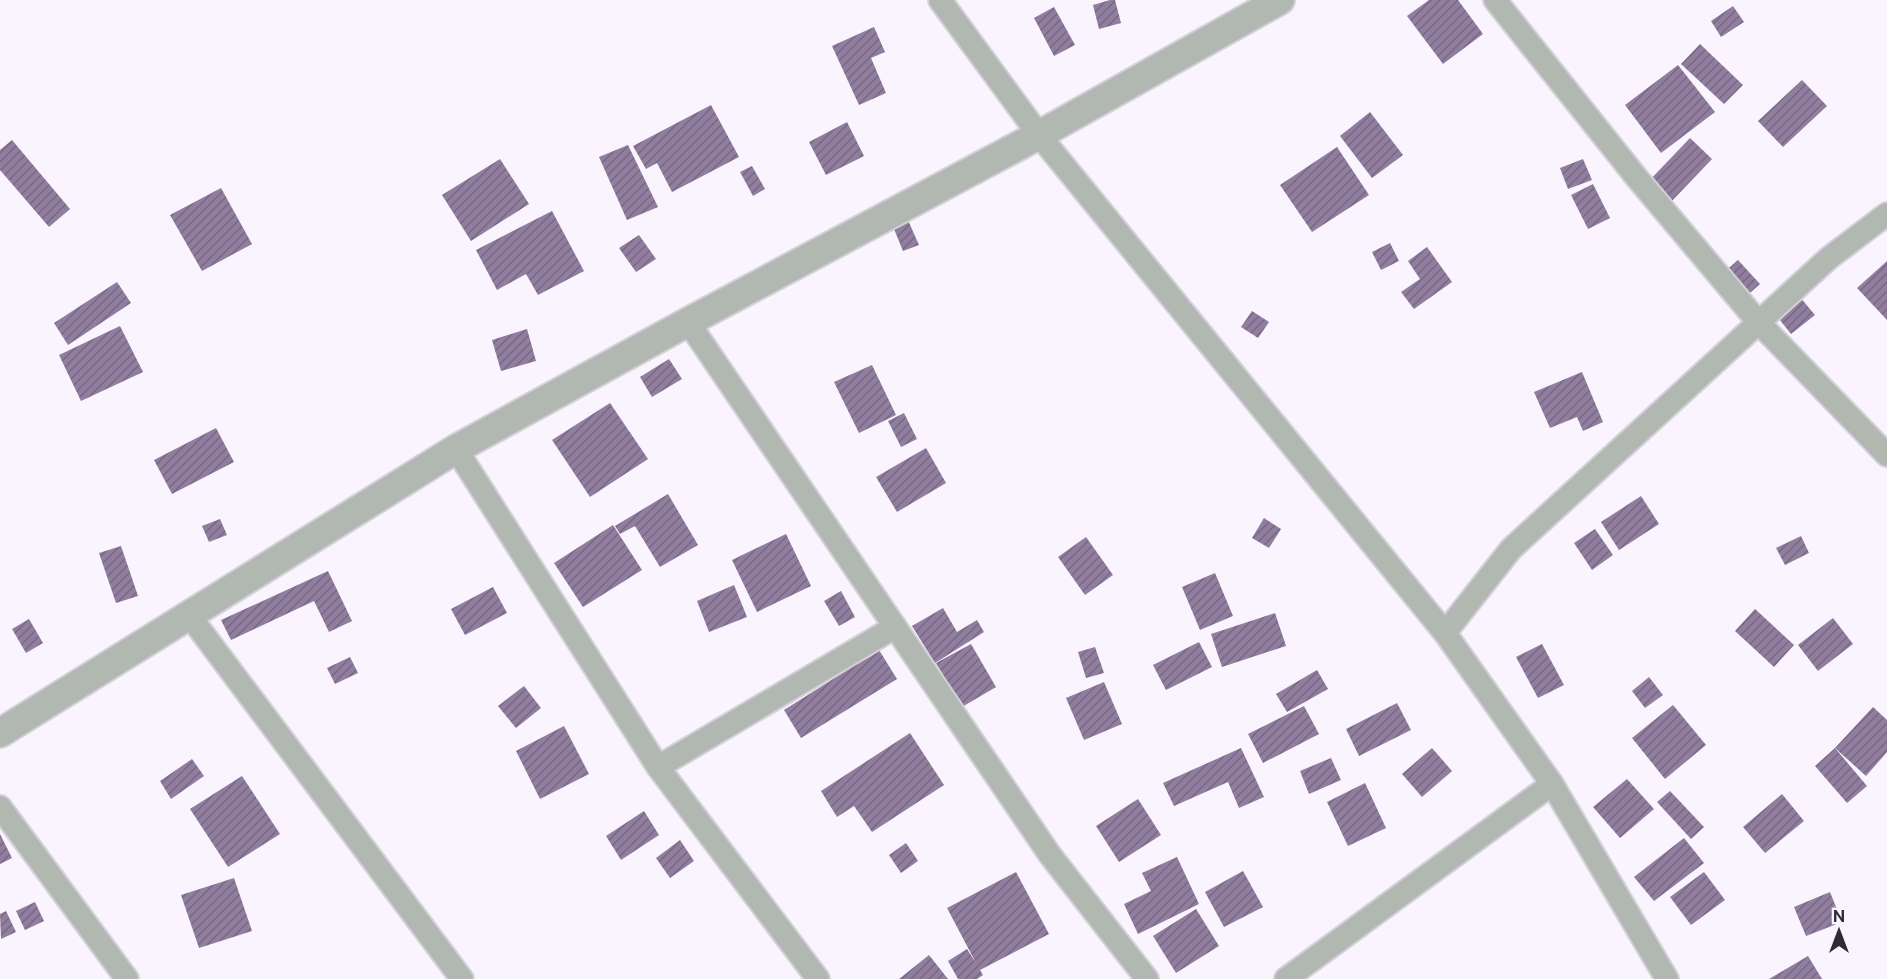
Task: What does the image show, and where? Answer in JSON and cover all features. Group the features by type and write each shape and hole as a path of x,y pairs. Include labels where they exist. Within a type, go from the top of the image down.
{"street":[{"path":"940,0 1039,135 1445,633 1552,784 1667,979"},
{"path":"0,733 456,449 688,322 1039,135 1280,0"},
{"path":"1495,0 1637,178 1759,323 1887,455"},
{"path":"1445,633 1511,549 1829,258 1887,214"},
{"path":"688,322 1050,855 1147,979"},
{"path":"456,449 658,766 819,979"},
{"path":"189,615 462,979"},
{"path":"658,766 895,627"},
{"path":"1286,979 1552,784"},
{"path":"0,807 127,979"}],"building":[{"path":"1115,0 1121,23 1099,29 1093,5"},
{"path":"1429,0 1458,0 1483,34 1443,64 1407,16"},
{"path":"1733,6 1744,22 1721,37 1711,21"},
{"path":"1054,7 1075,45 1054,56 1034,18"},
{"path":"874,27 885,52 871,58 886,93 859,105 832,46"},
{"path":"1700,44 1743,85 1724,104 1681,64"},
{"path":"1678,65 1715,112 1661,153 1625,105"},
{"path":"1802,80 1827,106 1783,147 1758,121"},
{"path":"711,105 739,157 672,192 657,163 646,169 633,146"},
{"path":"1370,112 1403,155 1372,178 1340,136"},
{"path":"847,122 864,156 826,175 809,142"},
{"path":"1690,138 1712,159 1668,205 1646,184"},
{"path":"12,140 70,209 49,227 0,170 0,150"},
{"path":"628,145 658,207 627,220 599,157"},
{"path":"1337,147 1369,195 1312,232 1280,185"},
{"path":"500,159 529,204 471,241 442,195"},
{"path":"1583,159 1592,180 1568,189 1560,168"},
{"path":"752,166 765,189 753,196 740,172"},
{"path":"1593,184 1610,218 1588,229 1571,195"},
{"path":"221,188 252,244 202,271 170,215"},
{"path":"552,211 584,271 538,295 526,274 497,290 476,250"},
{"path":"907,218 919,245 903,251 892,224"},
{"path":"639,235 656,259 636,272 619,248"},
{"path":"1390,243 1399,261 1381,270 1372,252"},
{"path":"1427,247 1452,282 1414,309 1401,292 1420,279 1408,261"},
{"path":"1738,260 1760,284 1742,300 1720,276"},
{"path":"1887,261 1887,320 1857,288"},
{"path":"117,282 131,303 68,345 54,323"},
{"path":"1799,296 1815,315 1791,334 1776,315"},
{"path":"1252,311 1269,322 1258,338 1241,327"},
{"path":"120,326 143,372 81,401 59,355"},
{"path":"527,329 536,361 501,371 492,340"},
{"path":"669,359 682,379 652,397 640,377"},
{"path":"872,365 896,415 859,433 834,382"},
{"path":"1582,372 1603,422 1583,431 1577,417 1550,428 1534,392"},
{"path":"610,403 648,459 590,497 552,440"},
{"path":"904,413 917,439 901,447 888,421"},
{"path":"216,428 234,462 172,494 154,460"},
{"path":"926,448 946,483 897,512 876,477"},
{"path":"668,494 698,545 660,567 635,526 620,534 615,526"},
{"path":"1641,496 1659,524 1619,550 1601,522"},
{"path":"1264,518 1281,529 1269,548 1252,538"},
{"path":"220,519 227,535 209,542 202,526"},
{"path":"613,525 642,570 583,607 554,563"},
{"path":"1595,529 1613,555 1592,570 1574,543"},
{"path":"786,534 811,586 757,612 732,560"},
{"path":"1801,536 1809,553 1785,565 1776,548"},
{"path":"1086,537 1113,575 1085,595 1058,557"},
{"path":"121,546 138,596 116,603 99,553"},
{"path":"328,571 352,621 329,632 314,601 231,640 221,620"},
{"path":"1215,573 1233,616 1200,630 1182,587"},
{"path":"734,585 747,617 709,632 697,601"},
{"path":"493,587 507,613 465,635 451,609"},
{"path":"841,591 855,617 839,626 824,601"},
{"path":"943,608 957,632 977,620 984,632 935,663 912,626"},
{"path":"1755,609 1794,645 1774,667 1735,631"},
{"path":"1275,613 1286,646 1222,667 1211,634"},
{"path":"1833,618 1853,644 1818,671 1798,645"},
{"path":"29,619 43,643 26,653 12,629"},
{"path":"1199,642 1212,667 1166,690 1153,665"},
{"path":"971,644 996,687 962,707 936,663"},
{"path":"1542,644 1564,685 1538,698 1516,657"},
{"path":"1095,647 1104,673 1086,678 1078,652"},
{"path":"879,650 897,679 801,738 784,710"},
{"path":"350,657 358,673 335,684 327,668"},
{"path":"1317,670 1328,689 1287,712 1276,694"},
{"path":"1649,677 1663,695 1645,708 1632,691"},
{"path":"1104,682 1122,724 1084,740 1066,698"},
{"path":"524,686 541,708 516,728 498,706"},
{"path":"1397,703 1411,730 1359,756 1346,729"},
{"path":"1673,705 1706,745 1665,779 1632,738"},
{"path":"1304,706 1319,734 1263,763 1248,734"},
{"path":"1873,707 1887,720 1887,752 1866,776 1835,748"},
{"path":"564,726 589,774 540,799 516,751"},
{"path":"910,733 944,785 872,832 854,806 837,817 821,791"},
{"path":"1241,748 1264,797 1239,808 1228,782 1174,806 1163,783"},
{"path":"1432,748 1452,771 1422,797 1402,774"},
{"path":"1835,748 1867,786 1847,803 1815,766"},
{"path":"1331,758 1341,780 1309,794 1300,771"},
{"path":"192,759 204,776 171,799 160,781"},
{"path":"242,776 280,834 228,867 190,809"},
{"path":"1627,779 1654,809 1620,838 1593,807"},
{"path":"1365,783 1386,828 1348,846 1327,802"},
{"path":"1670,791 1704,827 1691,839 1657,802"},
{"path":"1782,794 1804,821 1765,853 1743,827"},
{"path":"1138,799 1161,835 1119,862 1096,826"},
{"path":"644,811 659,835 621,860 606,836"},
{"path":"0,834 12,858 0,864"},
{"path":"1684,838 1704,863 1654,901 1634,877"},
{"path":"680,840 694,861 670,878 656,858"},
{"path":"906,843 918,861 901,873 889,855"},
{"path":"1177,857 1199,904 1138,934 1124,904 1151,891 1142,873"},
{"path":"1243,871 1263,907 1224,927 1205,892"},
{"path":"1016,872 1049,934 980,970 983,975 977,979 958,979 948,961 967,949 976,963 947,908"},
{"path":"1704,872 1725,900 1691,925 1670,897"},
{"path":"234,878 252,931 199,948 181,895"},
{"path":"1830,892 1842,922 1806,936 1794,907"},
{"path":"35,902 44,921 25,930 16,911"},
{"path":"1196,909 1219,946 1176,973 1153,936"},
{"path":"6,911 16,932 1,939 0,914"},
{"path":"929,955 948,979 899,979"},
{"path":"1808,956 1822,979 1769,979"}]}
